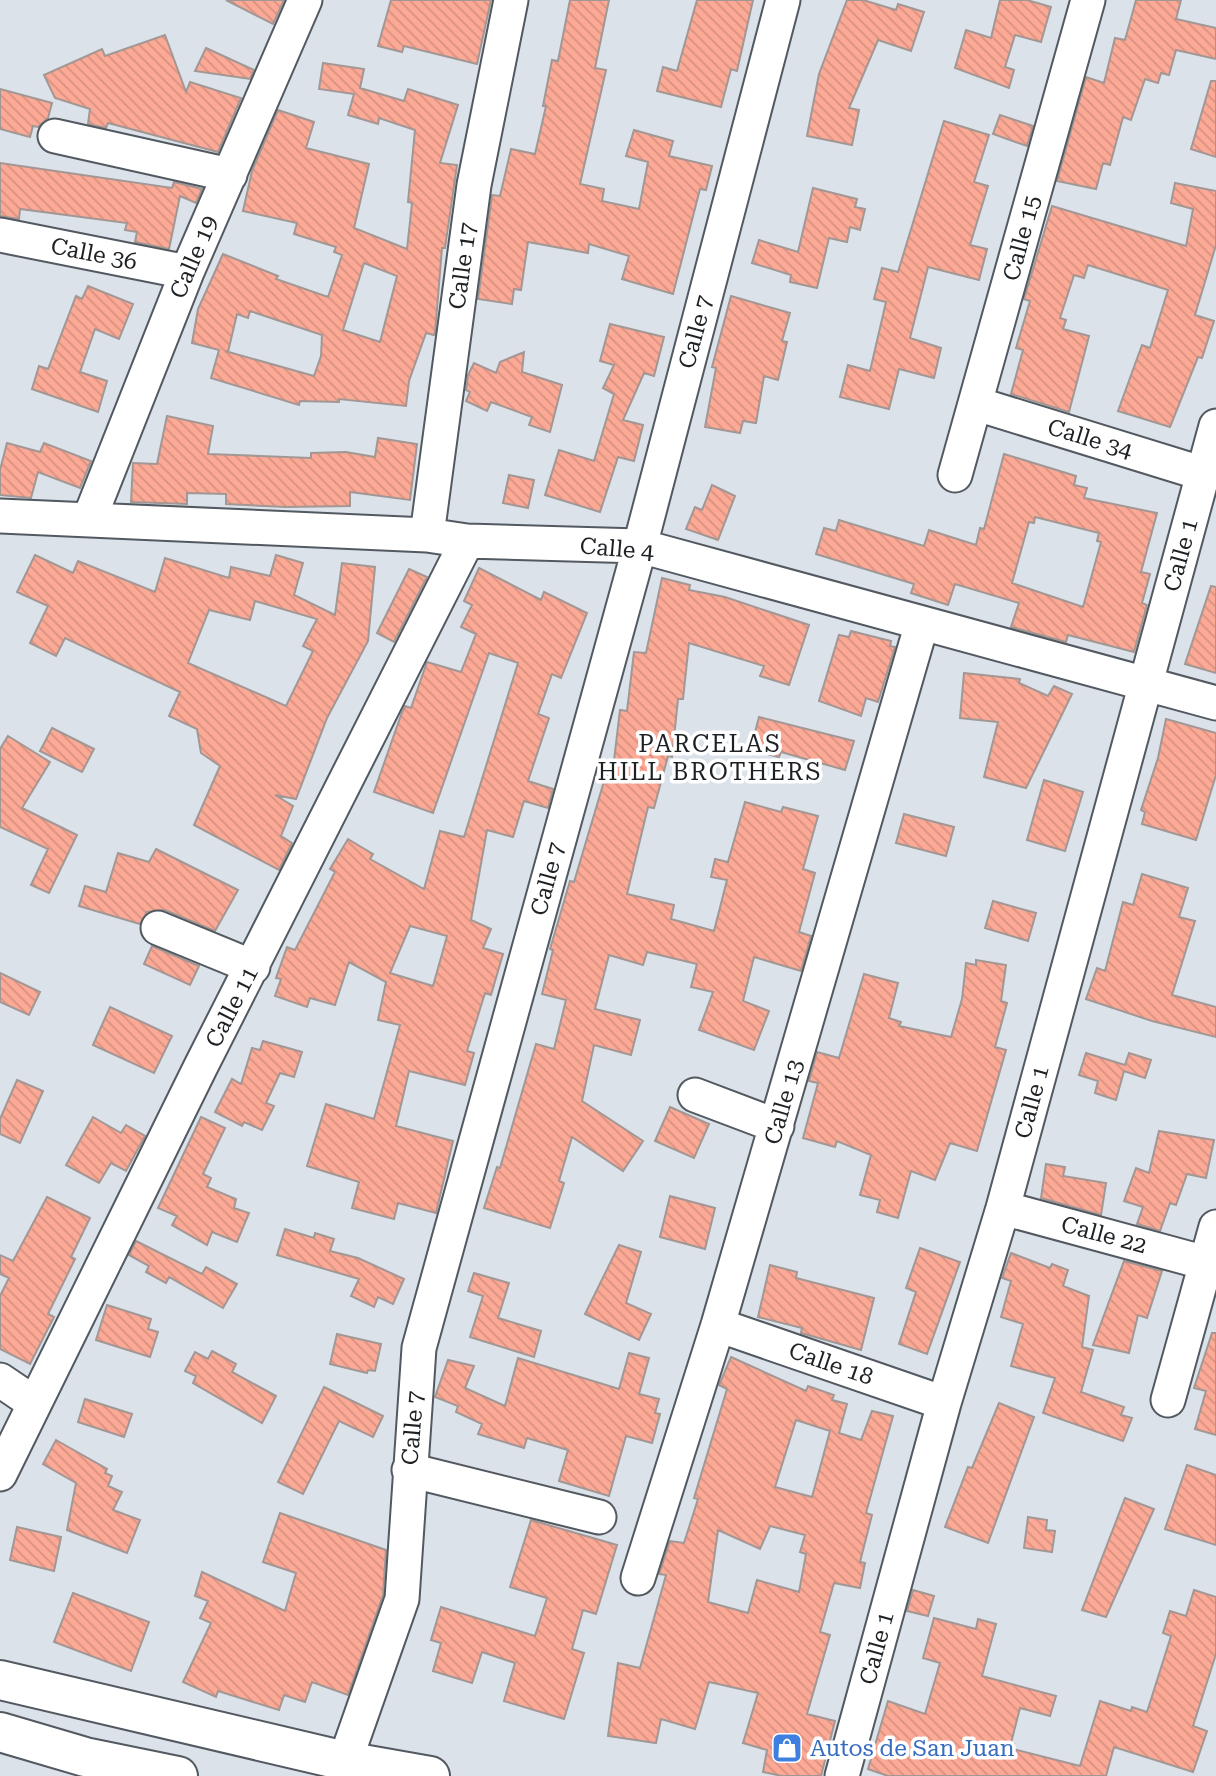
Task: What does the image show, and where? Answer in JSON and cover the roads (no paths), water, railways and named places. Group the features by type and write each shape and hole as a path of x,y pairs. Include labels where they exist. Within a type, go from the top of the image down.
{"highway":[{"path":"0,1681 345,1761 430,1776"},
{"path":"0,1732 85,1757 178,1776"}],"street":[{"name":"Calle 19","path":"90,517 187,272 305,0"},
{"name":"Calle 17","path":"427,535 474,185 511,0"},
{"name":"Calle 7","path":"345,1761 402,1599 419,1348 640,547 783,0"},
{"name":"Calle 15","path":"955,475 1088,0"},
{"path":"55,136 230,174"},
{"name":"Calle 36","path":"0,235 187,272"},
{"name":"Calle 34","path":"977,404 1205,494"},
{"name":"Calle 1","path":"842,1776 944,1403 1003,1208 1146,683 1205,494 1216,426"},
{"name":"Calle 4","path":"0,516 90,517 427,535 467,541 640,547 1216,703"},
{"name":"Calle 11","path":"0,1474 467,541"},
{"name":"Calle 13","path":"638,1578 718,1325 922,623"},
{"path":"158,928 253,967"},
{"path":"695,1095 777,1126"},
{"name":"Calle 22","path":"1003,1208 1206,1263"},
{"path":"1168,1399 1216,1227"},
{"name":"Calle 18","path":"718,1325 944,1403"},
{"path":"0,1380 34,1403"},
{"path":"409,1470 599,1517"}],"place":[{"name":"Autos de San Juan","path":"787,1748"}],"district":[{"name":"PARCELAS HILL BROTHERS","path":"710,758"}]}
